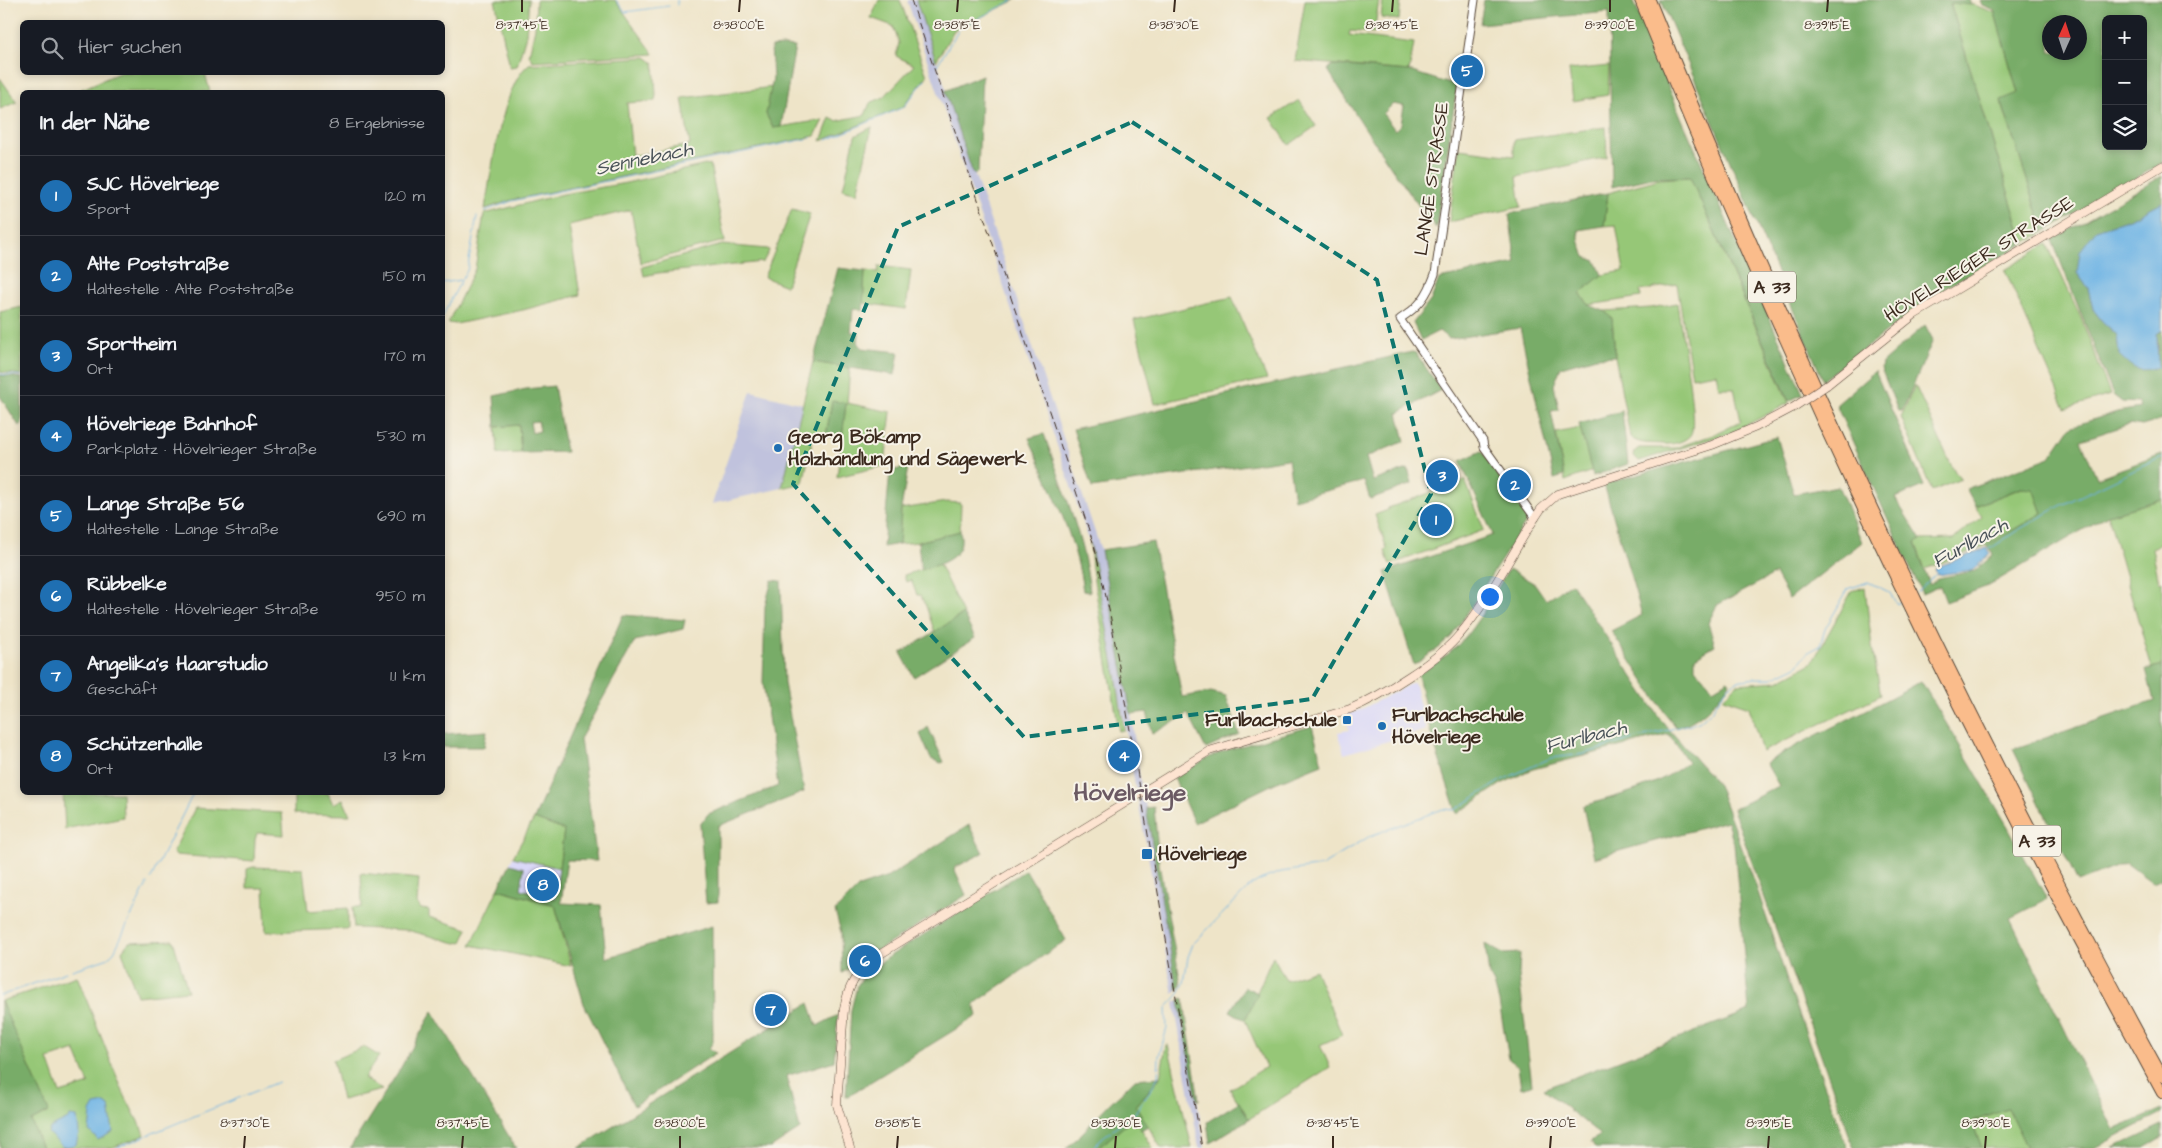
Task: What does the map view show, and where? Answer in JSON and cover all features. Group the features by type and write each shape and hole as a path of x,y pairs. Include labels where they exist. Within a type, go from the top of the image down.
{"highway":[{"name":"A 33","path":"1640,0 1762,289 1886,558 2019,826 2162,1093"},
{"name":"A 33","path":"1650,0 1731,195 1808,370 1903,572 2024,815 2162,1076"}],"main road":[{"name":"HÖVELRIEGER STRASSE","path":"850,1148 839,1115 837,1096 844,1009 850,984 860,970 874,958 1209,751 1350,709 1371,699 1444,651 1461,633 1535,518 1549,500 1567,490 1712,445 1756,427 1794,407 1827,385 1914,315 2162,166"}],"street":[{"name":"LANGE STRASSE","path":"1475,0 1434,274 1430,288 1420,304 1400,319 1483,441 1484,447 1535,518"}],"highlighted area":[{"path":"1132,122 1377,280 1431,494 1312,699 1024,737 793,484 898,227"}],"shaded area":[{"path":"907,0 916,0 1101,550 1131,714 1141,786 1136,791 1090,543"},
{"path":"751,391 803,404 782,488 712,504"},
{"path":"1414,682 1426,730 1344,754 1338,732 1349,730 1346,715 1360,710"},
{"path":"1144,796 1177,990 1173,994 1138,800"},
{"path":"513,857 559,868 555,898 521,889 509,865"},
{"path":"1179,1000 1205,1148 1199,1148 1174,1002"}],"green space":[{"path":"495,0 529,0 526,35 517,66 510,67"},
{"path":"536,0 615,0 654,54 533,61 529,55 535,28"},
{"path":"879,0 900,0 927,76 903,107 821,141 830,118 836,121 865,115 870,103 884,97 914,65 896,56 899,43 893,26 871,18"},
{"path":"916,0 1016,0 954,30 936,61"},
{"path":"1305,0 1379,0 1374,33 1350,31 1349,35 1414,43 1409,71 1295,61"},
{"path":"1383,0 1401,0 1399,20 1381,18"},
{"path":"1484,0 1633,0 1681,117 1803,394 1789,401 1690,177 1652,178 1612,187 1609,12 1480,24"},
{"path":"1661,0 1969,0 1971,5 1950,3 2020,231 2021,245 1945,288 1823,380"},
{"path":"1980,0 2162,0 2162,163 2044,232 2001,100 2018,93 1994,10 1982,5"},
{"path":"1950,2 1974,5 1995,13 2018,94 2001,101 2044,232 2021,245 2020,231"},
{"path":"771,47 795,47 781,127 773,128 766,114 773,78"},
{"path":"646,57 654,63 656,95 655,101 627,103 632,156 690,145 682,98 773,87 766,114 773,128 823,120 815,136 512,200 485,209 494,153 505,110 520,75 529,64"},
{"path":"1332,65 1409,71 1457,86 1436,228 1393,170 1328,70","holes":["1393,104 1404,106 1401,124 1395,130 1383,114"]},
{"path":"1609,66 1608,95 1573,101 1569,70"},
{"path":"114,75 206,75 209,90 80,90"},
{"path":"982,75 978,172 973,174 945,91"},
{"path":"0,78 17,102 0,109"},
{"path":"1299,100 1316,126 1289,145 1271,118"},
{"path":"872,127 857,193 843,189 855,136"},
{"path":"1606,127 1607,157 1517,177 1521,207 1449,222 1459,149 1514,156 1514,140"},
{"path":"710,164 725,242 641,263 631,210 569,225 580,295 523,310 456,324 448,323 475,269 484,214 563,194 626,183"},
{"path":"2162,176 2162,202 2130,219 2096,230 2077,273 2088,288 2093,309 2102,321 2117,335 2119,355 2159,351 2157,334 2162,330 2162,420 2142,426 2130,424 2081,440 2097,478 2162,454 2162,499 2108,515 1988,586 1946,602 1940,586 1922,594 1836,405 1875,371 1924,486 1895,498 1921,540 1915,543 1930,585 1938,578 1975,571 1993,555 1987,545 2042,513 2033,489 2021,488 1975,506 1966,489 2050,457 2073,426 2117,412 2140,408 2138,403 2122,402 2113,395 2052,240"},
{"path":"1690,177 1789,403 1733,432 1639,461 1634,456 1635,451 1639,448 1675,448 1713,435 1741,421 1734,388 1719,388 1716,373 1692,377 1677,284 1640,291 1641,297 1589,305 1580,293 1602,275 1624,271 1616,225 1604,226 1608,193 1659,179"},
{"path":"1608,193 1604,226 1578,230 1585,257 1596,261 1602,275 1580,293 1589,305 1604,311 1612,318 1615,356 1596,357 1561,367 1554,385 1559,410 1551,411 1564,476 1554,479 1520,328 1449,339 1439,331 1421,340 1413,323 1431,300 1439,279 1516,263 1509,214"},
{"path":"792,209 810,214 786,286 764,277"},
{"path":"2047,244 2081,318 2110,395 2065,409 2005,270"},
{"path":"722,245 768,249 769,251 763,262 644,276 642,267"},
{"path":"879,266 911,270 906,309 863,303 865,271 878,272"},
{"path":"838,268 865,271 863,310 853,309 851,332 859,333 858,344 862,348 899,352 895,375 813,362"},
{"path":"1232,297 1267,379 1155,404 1134,320"},
{"path":"1677,303 1692,411 1693,426 1691,434 1682,441 1667,444 1634,440 1630,437 1615,356 1612,318 1604,311 1651,308"},
{"path":"20,307 20,375 0,372 0,312"},
{"path":"1925,325 1933,340 1902,411 1898,411 1881,368 1882,363"},
{"path":"1412,352 1416,353 1441,390 1398,413 1405,441 1366,457 1373,481 1408,469 1412,484 1370,499 1364,481 1294,499 1288,459 1092,488 1073,429"},
{"path":"813,362 850,368 847,403 891,412 885,463 883,466 837,477 846,404 832,401 826,436 814,433 803,483 782,488"},
{"path":"0,375 20,378 19,426 0,396"},
{"path":"1915,385 1953,469 1961,479 1932,491 1901,417"},
{"path":"554,386 566,452 521,453 519,425 496,427 494,396 526,389","holes":["538,421 540,431 532,433 530,422"]},
{"path":"832,401 846,403 842,439 826,436"},
{"path":"1622,411 1628,464 1593,476 1579,424"},
{"path":"519,425 521,453 498,454 496,427"},
{"path":"1580,428 1592,471 1565,481 1556,433"},
{"path":"1044,434 1078,532 1090,592 1083,591 1075,551 1029,438"},
{"path":"1777,437 1794,494 1838,486 1862,542 1789,599 1775,574 1717,605 1708,623 1715,645 1695,657 1695,668 1713,689 1728,680 1730,683 1707,710 1694,720 1677,728 1611,631 1642,615 1604,484"},
{"path":"1482,451 1528,519 1452,636 1439,648 1414,665 1385,572 1493,535 1460,461"},
{"path":"908,467 901,509 899,544 883,547 890,471"},
{"path":"1465,480 1484,530 1390,565 1385,551 1387,549 1375,515 1388,510 1388,508"},
{"path":"2022,488 2034,489 2042,514 1987,545 1925,569 1915,542 1921,540 1953,539 1982,517 1975,506"},
{"path":"2162,499 2162,542 2152,549 2159,582 2162,581 2162,665 2152,668 2108,515"},
{"path":"946,502 961,503 960,531 918,542 899,544 901,509"},
{"path":"960,531 960,548 956,554 944,562 921,570 918,542"},
{"path":"1153,542 1182,697 1211,692 1226,696 1239,734 1206,749 1188,714 1152,734 1147,712 1131,714 1101,550"},
{"path":"1090,543 1116,675 1124,730 1119,731 1092,568"},
{"path":"939,564 963,614 935,633 926,606 920,595 917,595 911,580 906,582 904,575"},
{"path":"1509,569 1535,584 1546,600 1571,583 1661,720 1718,785 1754,880 1790,989 1847,1148 1595,1148 1591,1141 1601,1135 1543,1089 1749,1011 1734,844 1727,821 1594,858 1583,806 1651,784 1676,771 1688,762 1669,734 1533,769 1501,784 1457,814 1431,734 1418,675 1450,653 1466,636 1480,617"},
{"path":"772,580 781,581 784,683 804,792 718,826 718,902 706,903 700,825 708,814 778,786 763,682 765,606"},
{"path":"1865,587 1872,647 1881,695 1762,752 1749,707 1723,698 1737,684 1778,681 1812,663 1852,591"},
{"path":"963,614 975,638 914,677 901,653"},
{"path":"623,615 685,620 683,629 635,641 580,739 597,861 567,860 561,903 601,905 606,958 712,926 713,1042 709,1048 716,1053 634,1106 584,1004 555,905 498,889 510,864 524,868 521,889 555,898 564,830 534,819"},
{"path":"2162,665 2162,879 2153,883 2126,863 2078,882 2013,749 2154,701 2146,670"},
{"path":"1921,681 2007,825 2047,899 2010,918 2114,1130 2162,1109 2162,1113 2095,1148 2027,1148 2008,1109 1972,1122 1982,1148 1854,1148 1733,809 1779,786 1766,763"},
{"path":"1312,726 1322,764 1275,783 1194,823 1174,778 1210,757 1227,750"},
{"path":"928,727 944,762 941,763 931,759 920,734"},
{"path":"487,731 484,747 445,747 445,734"},
{"path":"63,795 122,795 123,817 65,829"},
{"path":"294,795 329,795 333,804 343,799 350,815 294,814"},
{"path":"1154,807 1159,864 1181,985 1177,990 1146,808"},
{"path":"195,808 282,813 284,835 257,833 254,861 175,855 173,852"},
{"path":"534,819 564,830 559,868 513,857"},
{"path":"969,825 983,853 954,868 966,895 842,973 841,932 835,911 859,887 888,877"},
{"path":"253,867 303,869 308,911 348,908 348,929 266,932 264,888 247,888 247,869"},
{"path":"1026,870 1066,940 974,1004 977,1016 846,1097 851,1010 857,986 862,978 885,959"},
{"path":"361,873 419,879 417,903 421,909 429,910 429,917 468,929 462,942 456,943 407,930 354,928 352,907 362,907"},
{"path":"498,889 555,905 571,966 471,945"},
{"path":"173,940 188,991 137,996 122,951 129,942"},
{"path":"1485,944 1503,954 1520,953 1519,975 1532,1085 1521,1088 1518,1067 1509,1059 1499,1002 1494,984 1489,975"},
{"path":"1273,956 1286,980 1315,970 1342,1035 1320,1045 1330,1067 1249,1119 1230,1089 1266,1067 1245,1020"},
{"path":"77,976 123,1092 145,1135 111,1148 42,1148 31,1121 49,1112 1,1001","holes":["75,1050 89,1084 60,1093 48,1059"]},
{"path":"1245,987 1258,993 1245,1020 1230,1011"},
{"path":"1183,998 1199,1100 1197,1100 1179,1000"},
{"path":"1,1001 49,1112 31,1121 42,1148 0,1148"},
{"path":"809,1003 817,1026 838,1015 834,1061 786,1076 800,1129 771,1148 657,1148 656,1146 652,1148 579,1148"},
{"path":"433,1011 516,1148 350,1148 400,1069"},
{"path":"1166,1045 1168,1045 1192,1148 1161,1148 1136,1106 1160,1077"},
{"path":"364,1047 379,1056 364,1078 382,1090 342,1100 333,1060"},
{"path":"1160,1077 1136,1106 1148,1126 1141,1130 1134,1118 1098,1148 1066,1148 1135,1079"},
{"path":"1239,1102 1249,1119 1210,1143 1207,1122"},
{"path":"2008,1109 2027,1148 1982,1148 1972,1122"},
{"path":"1134,1117 1153,1148 1098,1148"},
{"path":"2162,1125 2162,1138 2144,1148 2113,1148"}],"water":[{"path":"2162,202 2162,330 2157,334 2158,367 2140,370 2132,367 2119,355 2117,335 2102,321 2093,309 2088,288 2077,273 2080,251 2096,230 2130,219"},
{"path":"1987,548 1990,554 1973,570 1937,575 1935,569 1940,566"},
{"path":"105,1103 109,1106 113,1132 98,1140 89,1131 91,1112 95,1105"},
{"path":"70,1116 77,1117 79,1132 76,1145 63,1147 48,1133 50,1128 68,1119"}],"waterway":[{"path":"616,0 625,12 669,6"},
{"path":"677,0 677,5"},
{"name":"Sennebach","path":"937,65 960,28 1014,0"},
{"name":"Sennebach","path":"827,140 904,107 925,80"},
{"name":"Sennebach","path":"485,211 512,201 811,138"},
{"name":"Sennebach","path":"445,283 461,280 467,271 477,216"},
{"path":"445,311 461,281"},
{"name":"Sennebach","path":"0,374 20,376"},
{"name":"Furlbach","path":"1987,551 2018,530 2060,506 2162,457"},
{"name":"Furlbach","path":"1917,592 1936,574"},
{"name":"Furlbach","path":"1092,1148 1103,1137 1134,1114 1148,1094 1158,1077 1159,1056 1167,1028 1166,1008 1178,995 1184,983 1188,957 1193,944 1250,886 1281,872 1322,866 1370,836 1443,809 1455,810 1500,781 1551,758 1584,754 1625,741 1699,722 1712,710 1726,689 1736,681 1772,678 1797,666 1807,653 1820,646 1825,629 1848,589 1868,582 1889,592 1897,604 1903,600"},
{"path":"151,878 192,795"},
{"path":"72,970 106,959 114,952 147,884"},
{"path":"13,991 66,972"},
{"path":"0,996 11,992"},
{"path":"148,1135 278,1082"},
{"path":"116,1148 146,1136"}],"railway":[{"path":"911,0 1094,545 1110,614 1202,1148"}],"place":[{"name":"Lange Straße 56","path":"1467,71"},
{"name":"Georg Bökamp Holzhandlung und Sägewerk","path":"778,448"},
{"name":"Sportheim","path":"1442,476"},
{"name":"Alte Poststraße","path":"1515,485"},
{"name":"SJC Hövelriege","path":"1436,520"},
{"name":"Furlbachschule","path":"1347,720"},
{"name":"Furlbachschule Hövelriege","path":"1382,726"},
{"name":"Hövelriege Bahnhof","path":"1124,756"},
{"name":"Hövelriege","path":"1147,854"},
{"name":"Schützenhalle","path":"543,885"},
{"name":"Rübbelke","path":"865,961"},
{"name":"Angelika's Haarstudio","path":"771,1010"}],"district":[{"name":"Hövelriege","path":"1130,793"}]}
